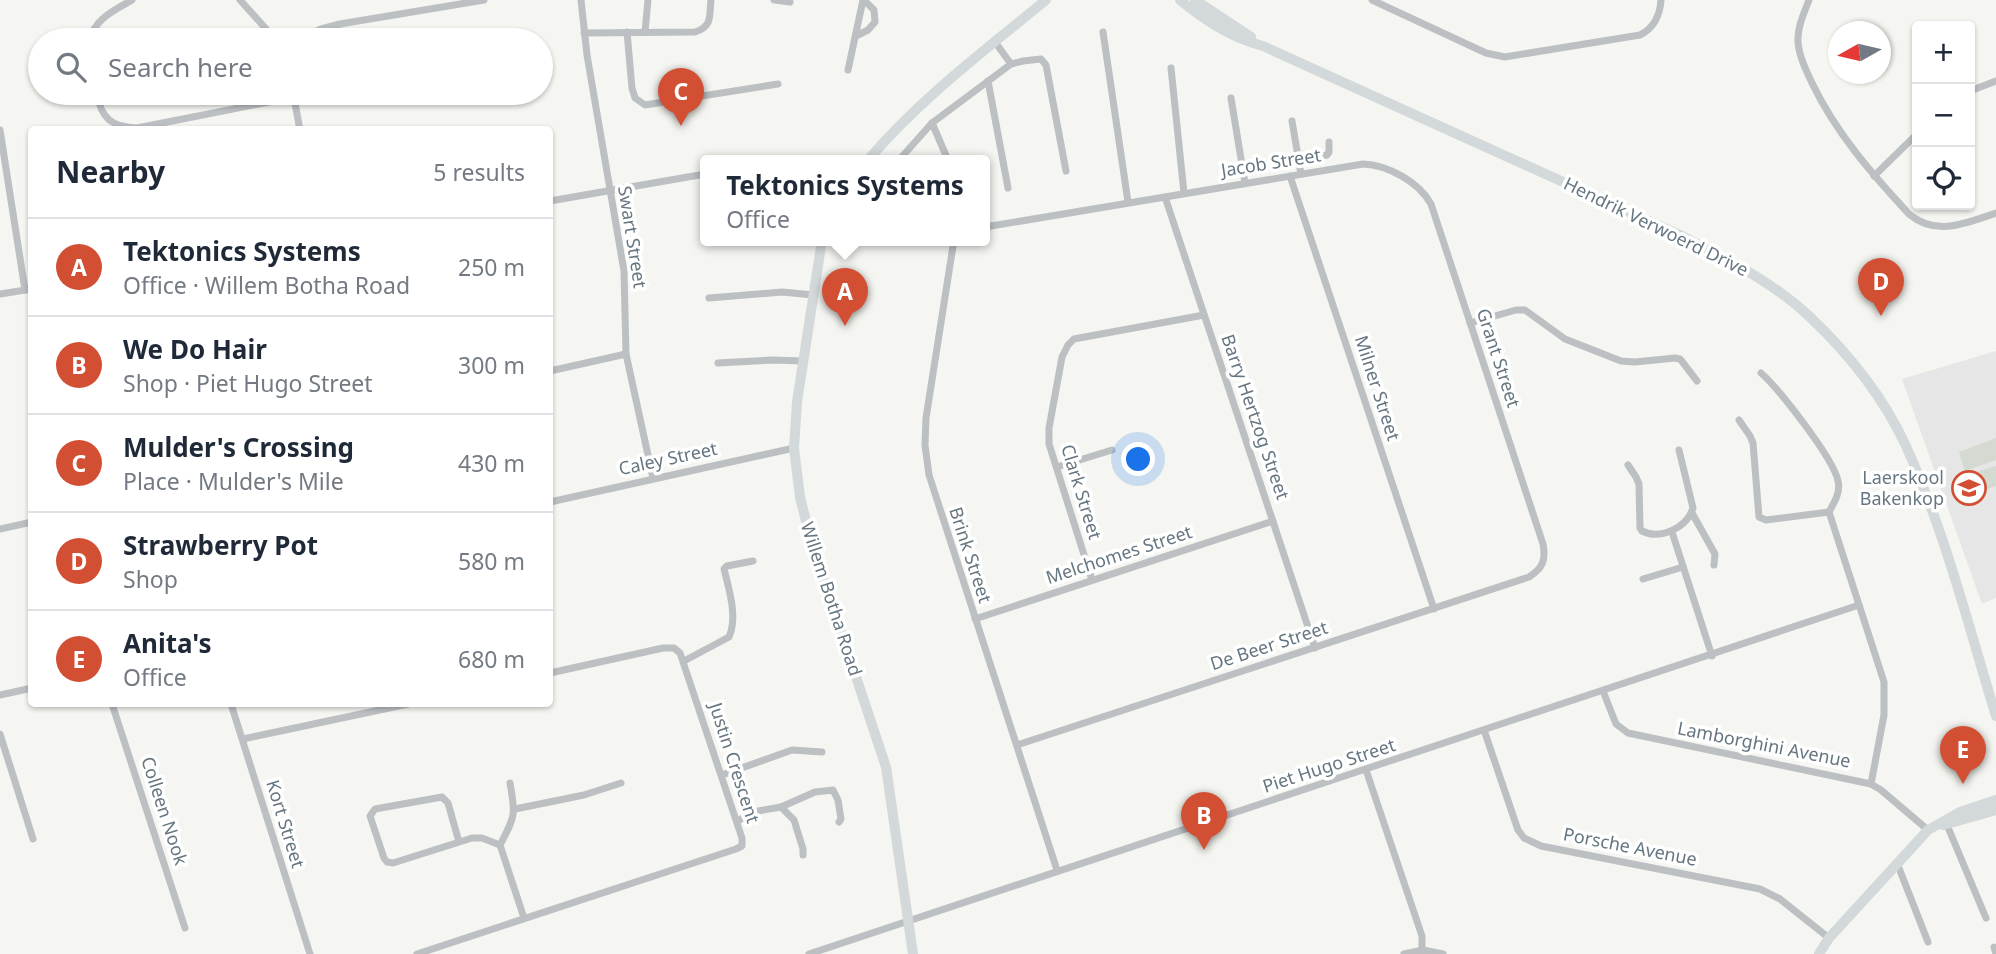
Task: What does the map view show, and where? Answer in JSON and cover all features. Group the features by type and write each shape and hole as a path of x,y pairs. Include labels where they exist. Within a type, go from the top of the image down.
{"main road":[{"path":"872,155 906,117 933,92 1046,0"},
{"name":"Hendrik Verwoerd Drive","path":"1180,0 1205,20 1245,40 1680,235 1748,270 1810,317 1849,359 1881,403 1904,442 1927,497 1979,653 1996,716"},
{"name":"Hendrik Verwoerd Drive","path":"1195,0 1263,46"},
{"name":"Willem Botha Road","path":"821,246 797,402 794,448 800,496 811,541 886,767 913,954"},
{"name":"Hendrik Verwoerd Drive","path":"1979,653 1996,696"},
{"path":"1819,954 1829,938 1897,863 1937,827 1954,815 1996,800"},
{"path":"1937,827 1993,811"}],"street":[{"path":"94,28 98,22 132,0"},
{"path":"240,0 265,28"},
{"path":"325,28 484,0"},
{"name":"Swart Street","path":"581,0 584,33 624,271 626,354 653,478"},
{"path":"645,32 648,0"},
{"path":"584,33 686,33 702,30 709,22 711,0"},
{"path":"774,0 790,2"},
{"path":"856,36 870,29 875,22 874,10 864,0"},
{"path":"848,70 864,0"},
{"path":"1372,0 1486,53 1505,57 1640,35 1654,24 1661,0"},
{"path":"1809,0 1798,30 1798,44 1804,65 1821,101 1853,151 1874,176 1909,214 1932,227 1962,225 1996,214"},
{"path":"627,32 632,88 635,98 645,105 778,84"},
{"path":"1103,32 1128,202"},
{"path":"995,42 1011,64"},
{"path":"904,155 932,123 988,81 1011,64 1034,59 1041,60 1046,65 1066,171"},
{"path":"1171,68 1184,193"},
{"path":"988,81 1008,188"},
{"path":"1975,89 1996,81"},
{"path":"1231,98 1245,183"},
{"path":"100,105 107,118 119,126"},
{"path":"146,126 246,105"},
{"path":"295,105 299,126"},
{"path":"1292,121 1301,174"},
{"path":"932,123 946,155"},
{"path":"0,130 28,290 0,294"},
{"path":"1874,176 1912,139"},
{"path":"1299,160 1328,155 1329,142"},
{"name":"Jacob Street","path":"1165,197 1363,164 1382,167"},
{"name":"Grant Street","path":"1382,167 1414,184 1431,204 1543,544 1544,561 1529,577"},
{"path":"553,201 700,175"},
{"name":"Milner Street","path":"1290,176 1434,609"},
{"path":"990,226 1165,197"},
{"name":"Barry Hertzog Street","path":"1165,197 1315,648"},
{"name":"Brink Street","path":"953,246 926,418 925,445 932,490 1057,870"},
{"path":"709,298 782,292 813,295"},
{"path":"1470,323 1525,310 1565,339 1622,361 1680,359 1697,381"},
{"name":"Clark Street","path":"1091,580 1049,444 1049,428 1062,357 1069,342 1074,339 1204,315"},
{"path":"553,370 626,354"},
{"path":"718,363 772,360 803,362"},
{"path":"1761,373 1772,382 1795,412 1835,472 1839,489 1829,512 1882,672 1886,700 1871,784"},
{"path":"1739,420 1752,440 1759,517 1766,520 1829,512"},
{"name":"Caley Street","path":"553,501 794,448"},
{"path":"1057,467 1112,450"},
{"path":"1679,450 1693,503 1692,513 1715,554 1714,565"},
{"path":"1628,466 1639,484 1642,531 1647,534 1672,532 1692,513"},
{"name":"Melchomes Street","path":"975,619 1273,521"},
{"path":"0,528 28,523"},
{"path":"1672,532 1712,656"},
{"path":"553,672 663,648 674,648 684,661 729,637 732,630 731,604 724,569 753,561"},
{"path":"1643,579 1683,568"},
{"name":"De Beer Street","path":"1017,745 1529,577"},
{"name":"Piet Hugo Street","path":"809,954 1859,605"},
{"name":"Justin Crescent","path":"417,954 742,846 737,821 684,661"},
{"path":"0,695 28,689"},
{"name":"Lamborghini Avenue","path":"1604,691 1616,724 1635,736 1871,784 1937,827"},
{"name":"Colleen Nook","path":"113,707 185,928"},
{"name":"Kort Street","path":"232,707 310,954"},
{"path":"243,739 394,707"},
{"name":"Porsche Avenue","path":"1485,730 1513,820 1518,830 1531,842 1760,889 1780,898 1829,938"},
{"path":"0,734 33,839"},
{"path":"722,775 792,750 822,752"},
{"path":"1366,770 1418,923 1423,952"},
{"path":"510,783 515,810 513,820 500,845 524,918"},
{"path":"515,810 584,795 621,783"},
{"path":"737,821 758,811 781,807 815,792 833,790 838,800 841,819 839,822"},
{"path":"459,842 448,803 442,797 371,811 370,816 387,862 393,863 472,838 482,838 500,845"},
{"path":"781,807 794,820 803,855"},
{"path":"1937,827 1986,918"},
{"path":"1897,863 1928,942"},
{"path":"1404,954 1443,954"}],"shaded area":[{"name":"Laerskool Bakenkop","path":"1996,351 1996,598 1982,604 1902,379"},
{"path":"1996,438 1996,460 1965,471 1959,452"},
{"path":"1996,466 1996,486 1973,494 1967,475"}],"place":[{"name":"Mulder's Crossing","path":"681,126"},
{"name":"Strawberry Pot","path":"1881,316"},
{"name":"Tektonics Systems","path":"845,326"},
{"name":"Laerskool Bakenkop","path":"1969,488"},
{"name":"Anita's","path":"1963,784"},
{"name":"We Do Hair","path":"1204,850"}]}
